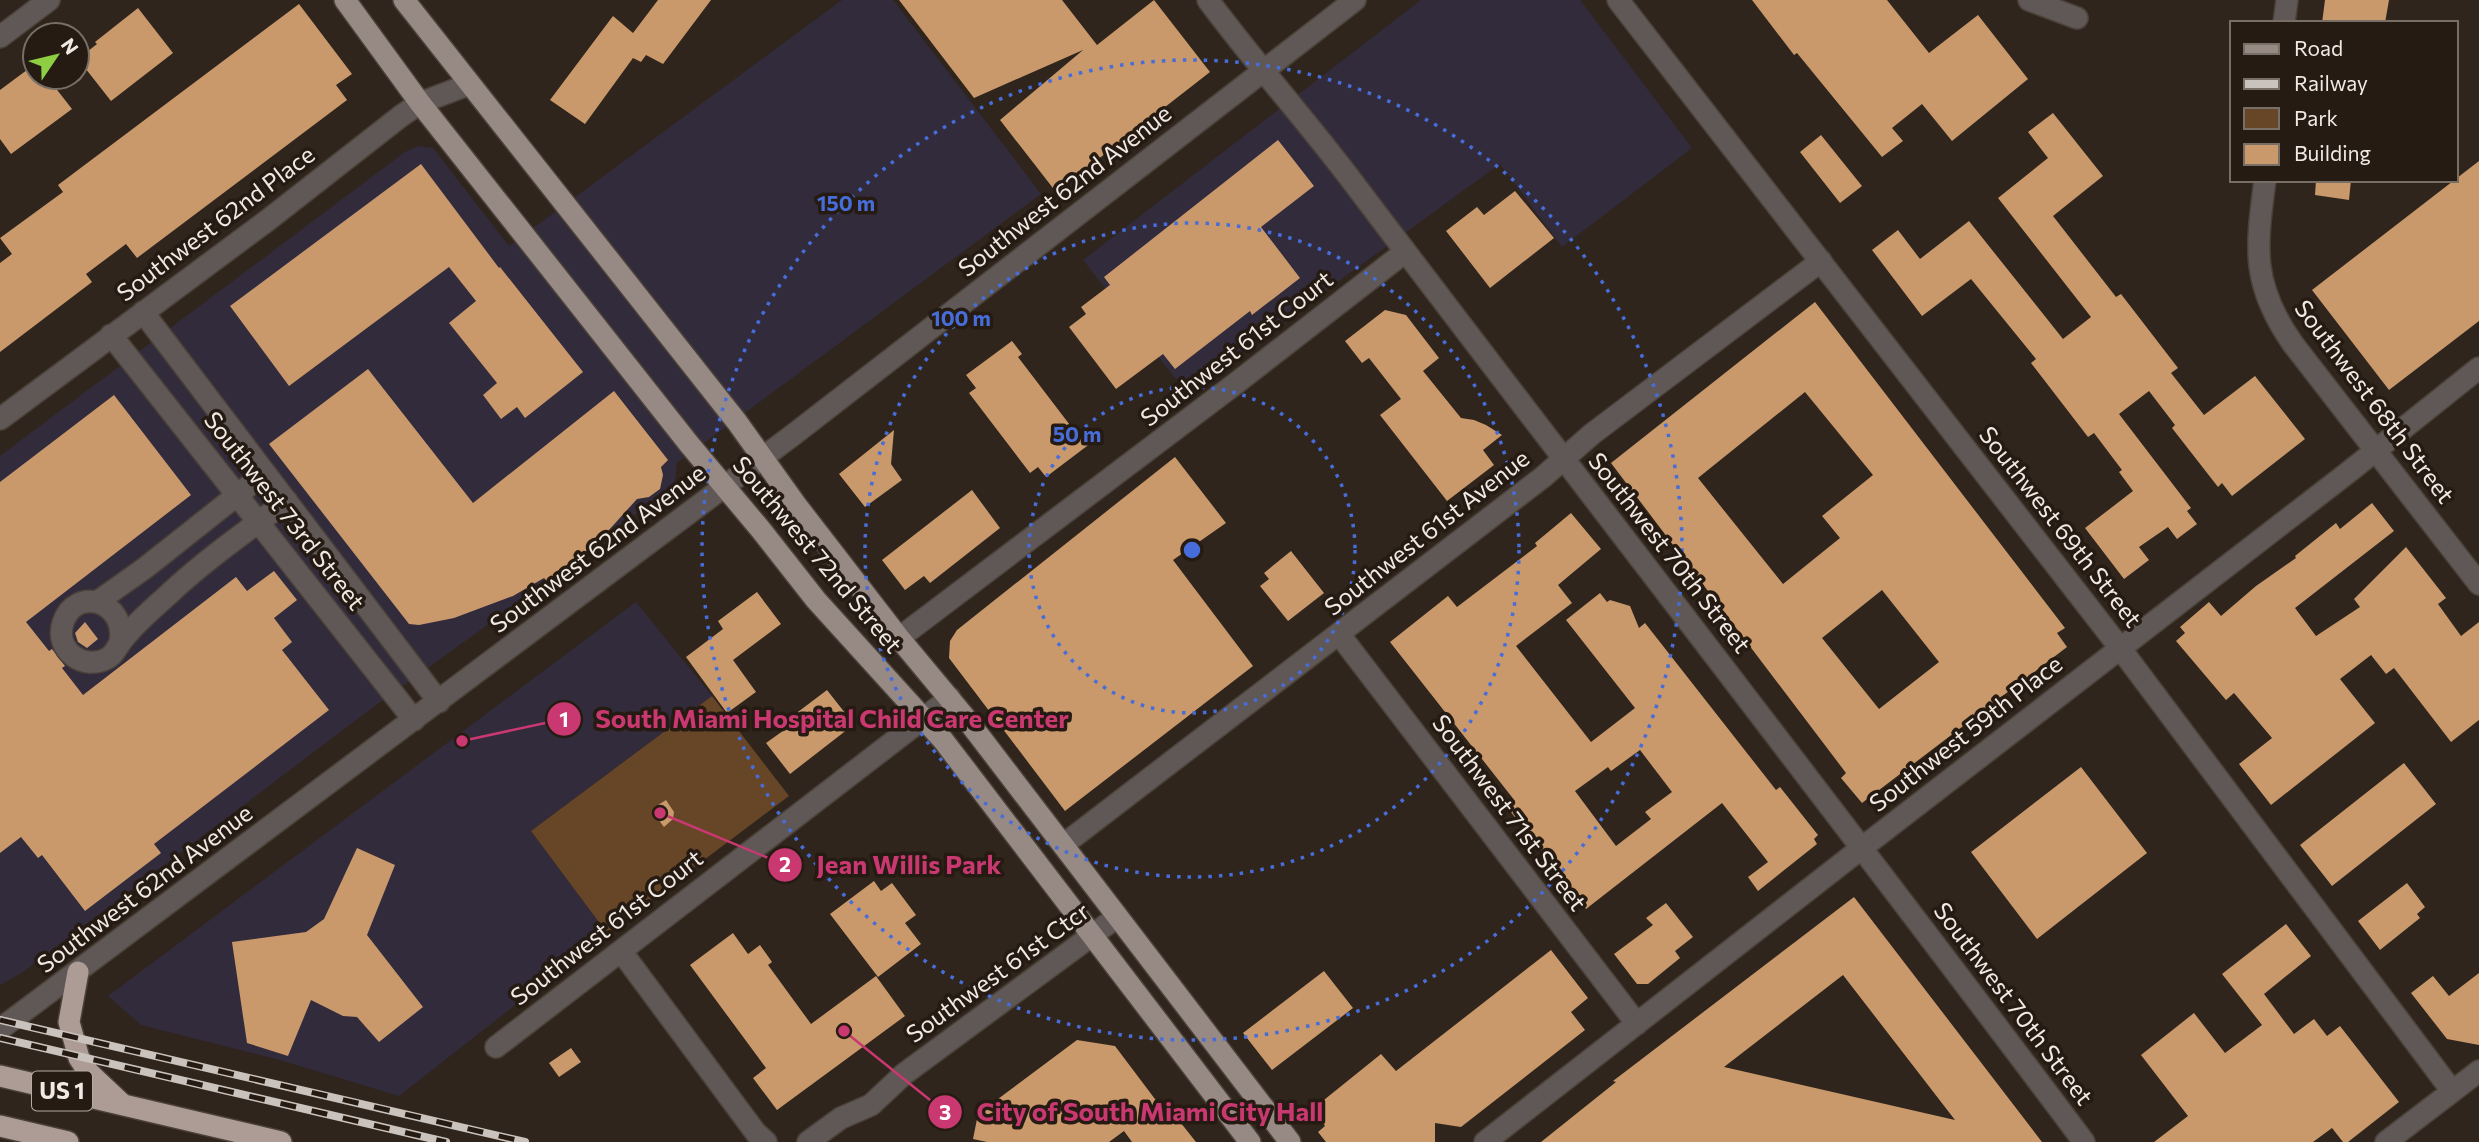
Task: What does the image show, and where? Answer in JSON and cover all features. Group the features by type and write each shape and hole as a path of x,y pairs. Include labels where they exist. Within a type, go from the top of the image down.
{"highway":[{"path":"78,972 69,1022 79,1058 89,1073 123,1105"},
{"name":"US 1","path":"0,1076 281,1142"},
{"name":"US 1","path":"0,1126 68,1142"}],"main road":[{"name":"Southwest 72nd Street","path":"345,0 420,103 689,444 816,600 943,740 1250,1142"},
{"name":"Southwest 72nd Street","path":"404,0 737,422 797,506 899,638 950,698 1290,1142"}],"street":[{"path":"0,37 49,0"},
{"name":"Southwest 70th Street","path":"1208,0 1296,108 1863,847 2084,1142"},
{"name":"Southwest 62nd Avenue","path":"0,1029 725,486 1355,0"},
{"name":"Southwest 69th Street","path":"1618,0 2120,648 2452,1091"},
{"path":"2029,0 2077,18"},
{"path":"2284,21 2287,0"},
{"name":"Southwest 62nd Place","path":"0,419 268,220 420,103 470,83"},
{"name":"Southwest 68th Street","path":"2265,182 2258,247 2262,280 2270,305 2288,337 2479,584"},
{"name":"Southwest 61st Court","path":"899,638 1405,252"},
{"name":"Southwest 61st Avenue","path":"1063,845 1564,460 1592,434 1821,261"},
{"name":"Southwest 73rd Street","path":"143,312 439,702"},
{"name":"Southwest 73rd Street","path":"111,335 414,720"},
{"name":"Southwest 59th Place","path":"1485,1142 2479,368"},
{"path":"265,473 145,568 97,602 81,604 66,616 61,632 66,649 77,659 90,663 99,662 113,654 120,642 172,591 287,501"},
{"path":"97,602 109,608 119,619 122,634 120,642"},
{"name":"Southwest 71st Street","path":"1339,634 1637,1024"},
{"name":"Southwest 61st Court","path":"496,1047 950,698"},
{"name":"Southwest 61st Ctcr","path":"808,1142 841,1118 872,1105 904,1074 1117,917"},
{"path":"621,951 756,1133 766,1142"},
{"path":"2386,1142 2479,1071"}],"shaded area":[{"path":"842,0 893,0 1041,194 677,463 675,481 666,491 561,572 368,711 23,972 0,985 0,456 405,152 418,146 433,148 509,246"},
{"path":"1421,0 1580,0 1692,148 1562,247 1500,164 1186,392 1083,260"},
{"path":"636,602 712,696 531,831 607,933 399,1096 280,1060 141,1025 108,996"}],"green space":[{"path":"712,696 789,796 607,933 531,831"}],"building":[{"path":"658,0 711,0 663,64 646,55 641,62 633,58 585,124 550,100 613,16 633,33"},
{"path":"899,0 1062,0 1097,45 1154,0 1210,72 1056,192 1000,120 1083,50 974,98"},
{"path":"1752,0 1887,0 1929,53 1978,15 2028,79 1952,141 1922,104 1892,128 1903,141 1882,157 1797,53 1794,55"},
{"path":"2325,0 2389,0 2385,21 2322,21"},
{"path":"299,4 352,74 336,85 347,100 137,258 126,244 86,274 92,282 0,352 0,263 12,254 0,238 63,192 58,185"},
{"path":"138,8 173,53 111,101 91,76 91,49 97,44 95,42"},
{"path":"21,74 21,91 58,91 72,109 11,154 0,139 0,90"},
{"path":"2053,113 2103,176 2053,216 2116,297 2121,294 2178,368 2171,373 2204,415 2255,376 2305,439 2232,496 2222,483 2218,487 2172,428 2175,425 2149,391 2119,414 2191,508 2187,511 2197,524 2177,539 2168,527 2139,547 2149,560 2124,579 2085,528 2133,491 2119,472 2122,470 2094,433 2088,437 2031,363 2036,359 1971,279 1922,316 1872,250 1898,230 1920,259 1969,221 2063,339 2091,317 1998,198 2048,158 2028,132"},
{"path":"1821,135 1862,186 1840,203 1800,152"},
{"path":"1278,140 1314,186 1261,227 1300,278 1252,315 1250,311 1175,369 1163,354 1116,389 1069,327 1086,314 1081,307 1110,285 1104,277"},
{"path":"2479,161 2479,321 2389,390 2312,290 2452,182 2458,182 2458,177"},
{"path":"421,164 499,268 583,372 525,418 517,407 501,419 483,395 497,383 449,323 476,301 449,267 289,386 230,306"},
{"path":"2316,182 2351,182 2349,200 2315,195"},
{"path":"1515,191 1554,238 1490,288 1446,231 1477,207 1484,215"},
{"path":"1815,302 2065,628 2057,633 2067,647 1862,803 1841,778 1846,773 1611,463","holes":["1805,392 1873,475 1822,516 1840,538 1783,584 1698,478","1882,590 1939,662 1879,709 1822,638"]},
{"path":"1385,310 1406,315 1439,358 1423,371 1461,418 1474,420 1502,435 1483,450 1494,465 1447,501 1380,415 1401,399 1369,358 1362,363 1345,341"},
{"path":"1012,341 1022,354 1018,357 1076,433 1080,430 1091,443 1046,477 1038,467 1030,473 969,393 976,388 966,375"},
{"path":"368,369 473,503 614,391 668,460 661,467 663,475 660,489 649,497 637,499 599,541 547,581 544,578 513,596 454,618 419,625 409,624 269,444"},
{"path":"114,395 191,495 26,622 49,651 52,649 65,666 62,668 83,695 236,577 247,591 274,571 297,600 274,618 292,642 282,650 329,710 154,844 161,853 85,911 42,855 38,858 21,837 0,853 0,482"},
{"path":"894,430 891,464 902,480 865,507 839,474"},
{"path":"1175,457 1226,523 1173,560 1253,666 1065,811 949,658 950,641 957,630"},
{"path":"972,490 1000,528 930,583 924,576 905,590 882,560"},
{"path":"2372,503 2394,531 2295,608 2316,636 2360,607 2354,599 2406,547 2446,598 2438,604 2461,636 2479,622 2479,720 2451,742 2394,668 2386,674 2371,655 2340,679 2375,723 2271,805 2239,764 2272,738 2234,693 2226,700 2176,641 2185,633 2180,627 2209,602 2221,616 2336,523 2340,529"},
{"path":"1571,513 1601,549 1558,585 1572,603 1516,646 1591,742 1635,708 1566,620 1600,593 1607,602 1610,600 1630,606 1639,628 1645,623 1776,790 1780,787 1818,835 1814,839 1817,844 1758,891 1748,877 1768,862 1722,803 1586,909 1507,807 1515,801 1390,642 1448,596 1457,607 1537,546 1535,543","holes":["1640,750 1672,792 1645,812 1651,819 1616,846 1575,791 1608,767 1611,771"]},
{"path":"1291,551 1324,593 1288,621 1260,586 1269,579 1264,573"},
{"path":"757,592 781,624 733,660 756,692 727,713 686,657 723,629 718,621"},
{"path":"85,622 98,639 87,648 78,642 75,633"},
{"path":"827,690 849,718 848,729 790,774 766,743 787,728 782,724"},
{"path":"2404,763 2436,804 2332,886 2300,845"},
{"path":"2081,767 2147,853 2037,939 1971,852"},
{"path":"666,800 674,812 673,819 664,827 655,815 655,807"},
{"path":"357,848 395,865 367,935 423,1007 379,1042 357,1017 343,1016 311,1000 288,1056 247,1043 232,942 306,932 324,919"},
{"path":"874,881 881,891 892,883 916,915 905,923 921,944 878,977 830,914"},
{"path":"2407,883 2425,907 2417,914 2420,918 2380,950 2358,921"},
{"path":"1854,897 2042,1142 1541,1142 1616,1082 1613,1081","holes":["1843,975 1955,1120 1724,1067"]},
{"path":"1666,903 1693,937 1675,951 1680,958 1648,984 1637,984 1614,954 1653,925 1646,918"},
{"path":"2286,924 2311,956 2264,994 2294,1034 2314,1019 2327,1036 2340,1026 2399,1102 2348,1142 2343,1142 2332,1128 2313,1142 2154,1142 2188,1116 2141,1055 2194,1013 2225,1053 2262,1025 2222,974"},
{"path":"733,933 748,954 760,945 772,962 768,965 811,1024 876,976 905,1016 777,1110 753,1078 766,1068 690,965"},
{"path":"1551,950 1588,998 1571,1012 1585,1030 1461,1127 1435,1123 1435,1142 1326,1142 1318,1132 1325,1126 1314,1108 1381,1054 1396,1071"},
{"path":"1324,971 1353,1008 1272,1070 1243,1033"},
{"path":"2479,973 2479,1045 2447,1039 2411,993 2433,976 2449,996"},
{"path":"1077,1040 1115,1046 1164,1111 1169,1108 1196,1142 1132,1142 1124,1131 1109,1142 987,1142 973,1139 978,1114"},
{"path":"571,1048 581,1062 559,1077 549,1063"}],"railway":[{"path":"0,1020 525,1142"},
{"path":"0,1038 446,1142"}],"place":[{"name":"South Miami Hospital Child Care Center","path":"462,741"},
{"name":"Jean Willis Park","path":"660,813"},
{"name":"City of South Miami City Hall","path":"844,1031"}]}
